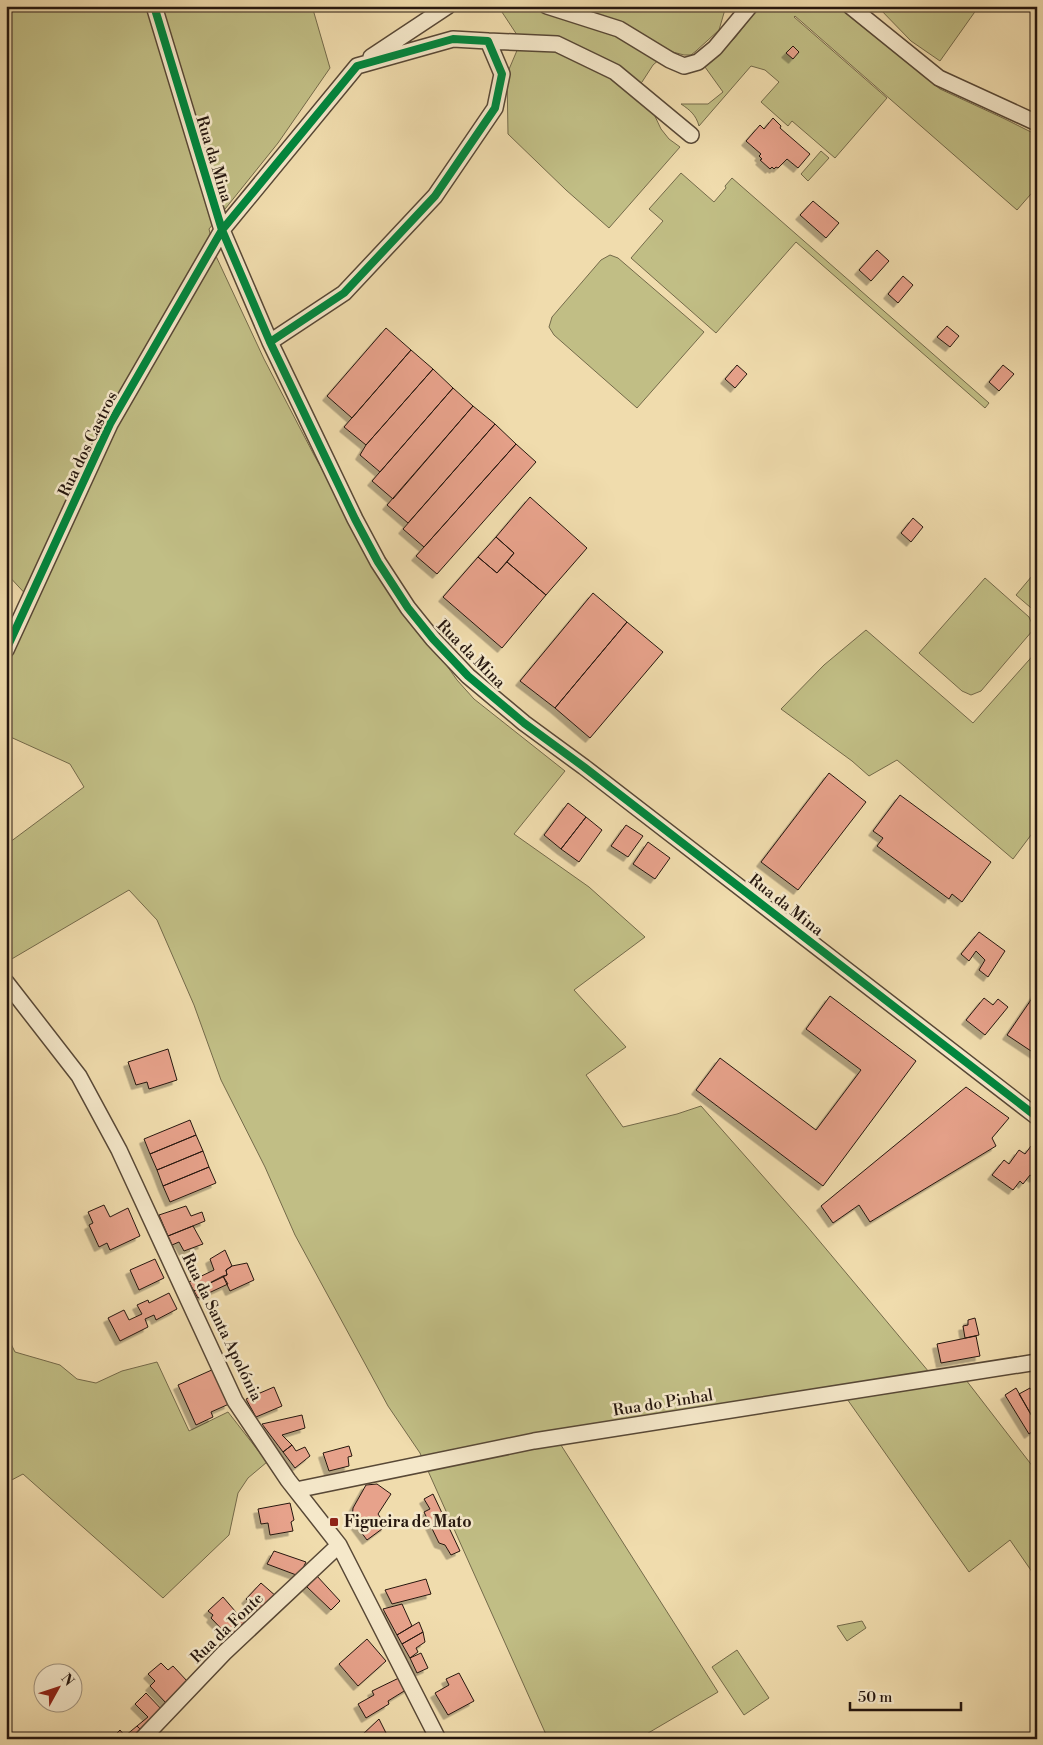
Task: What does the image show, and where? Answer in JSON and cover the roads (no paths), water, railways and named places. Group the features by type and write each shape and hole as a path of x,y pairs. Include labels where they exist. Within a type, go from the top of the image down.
{"street":[{"name":"Rua da Mina","path":"154,6 222,230 270,342 355,520 378,562 413,614 433,639 468,676 524,723 584,767 1037,1117"},
{"name":"Rua dos Castros","path":"6,650 110,424 222,230 357,66 448,6"},
{"path":"547,6 619,29 670,60 684,66 698,62 715,48 750,6"},
{"path":"850,6 939,78 1037,123"},
{"path":"357,66 453,39 557,44 615,72 691,135"},
{"path":"270,342 344,293 435,196 495,108 502,74 488,41"},
{"name":"Rua da Santa Apolónia","path":"6,982 79,1076 119,1150 235,1401 296,1490 339,1545 438,1739"},
{"name":"Rua do Pinhal","path":"296,1490 534,1441 1037,1362"},
{"name":"Rua da Fonte","path":"142,1739 224,1653 339,1545"}],"place":[{"name":"Figueira de Mato","path":"334,1522"}]}
